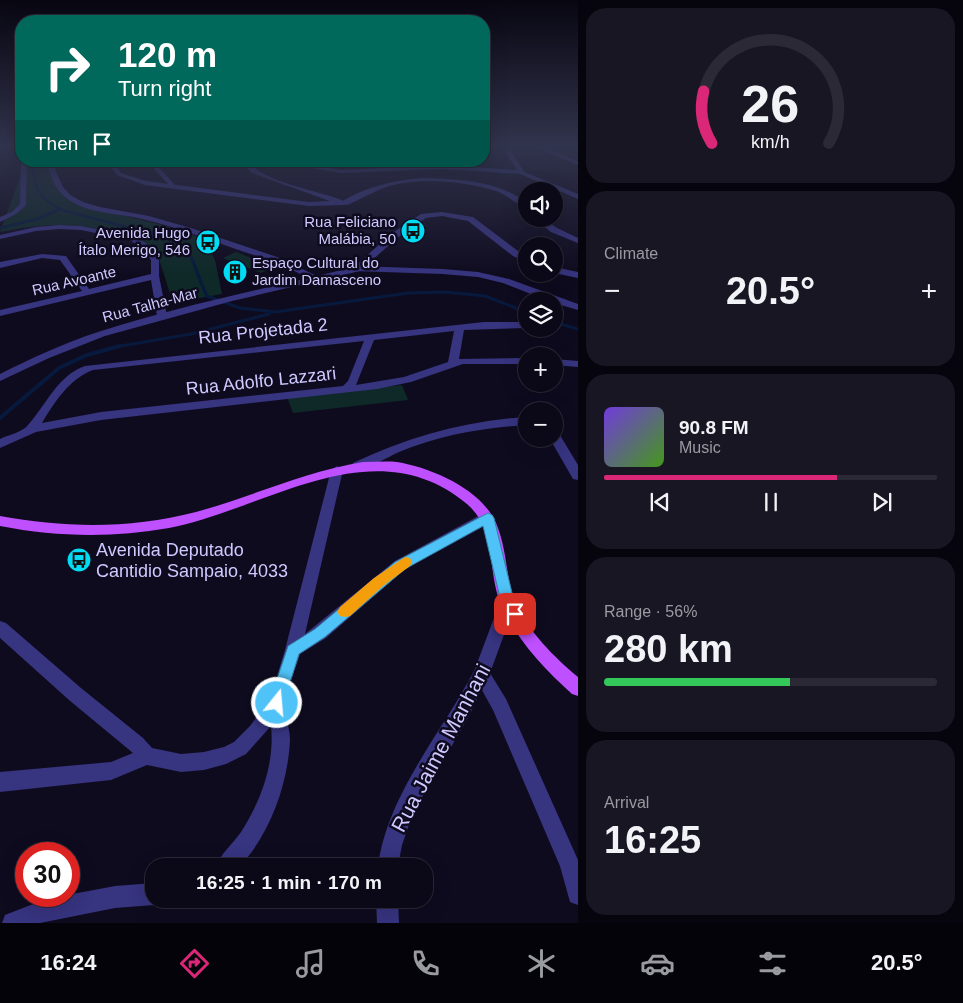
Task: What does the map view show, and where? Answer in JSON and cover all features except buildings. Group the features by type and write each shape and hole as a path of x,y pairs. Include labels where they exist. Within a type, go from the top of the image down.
{"main road":[{"path":"0,522 68,531 124,531 196,517 299,481 337,470 357,466 395,466 440,480 465,496 488,518 508,602 530,639 561,674 578,688"}],"street":[{"path":"0,220 14,214 23,205 23,190"},
{"path":"63,190 78,202 98,209 149,218 219,240 260,254 314,278"},
{"path":"203,190 309,204 344,203 375,190"},
{"path":"304,190 344,203"},
{"path":"495,190 518,198"},
{"path":"562,190 578,197"},
{"path":"356,269 405,228 418,219 432,215 451,215 470,219 518,255"},
{"path":"0,236 36,228 59,227 81,228 129,236 146,247 155,260 155,276 162,316"},
{"path":"550,227 578,241"},
{"path":"0,266 42,256 63,258 87,292"},
{"path":"356,269 488,276 514,283 558,302 578,307"},
{"name":"Rua Talha-Mar","path":"0,378 101,334 209,304 356,269"},
{"path":"563,272 578,275"},
{"name":"Rua Avoante","path":"0,312 155,276"},
{"name":"Rua Projetada 2","path":"32,429 43,412 72,378 82,370 97,366 501,324 518,325"},
{"path":"453,364 459,329"},
{"path":"347,389 352,382 370,337"},
{"name":"Rua Adolfo Lazzari","path":"0,444 32,429 101,416 392,384 453,364 483,360 518,360"},
{"path":"563,363 578,364"},
{"path":"357,466 386,451 448,434 491,425 518,423"},
{"path":"562,447 578,476"},
{"path":"0,782 111,771 147,756 182,763 204,761 226,755 240,748 256,732 277,703 293,650 337,470"},
{"path":"293,650 320,633 400,565 488,518"},
{"name":"Rua Jaime Manhani","path":"390,858 396,827 430,763 461,714 481,674 508,602"},
{"path":"0,628 75,694 137,744 147,756"},
{"path":"481,674 500,705 570,866 578,894"},
{"path":"235,858 249,837 268,801 280,762 282,736 277,703"},
{"path":"14,923 46,910 115,897 145,895"},
{"path":"387,908 388,923"}],"green space":[{"path":"15,190 66,190 81,205 166,226 204,239 215,260 222,294 173,303 159,259 153,248 114,233 96,228 60,225 0,232"},
{"path":"236,252 274,267 261,273 223,258"},
{"path":"402,385 408,400 293,413 287,397"}],"waterway":[{"path":"39,190 47,201 62,210 156,235"},
{"path":"0,228 37,219 58,210"},
{"path":"151,233 177,243 185,249 194,263 207,296 240,308 275,312 408,293 445,292 485,296 518,309"},
{"path":"119,346 191,334 269,314"},
{"path":"563,325 578,329"},
{"path":"0,418 59,368 87,355 119,346"}],"slow traffic":[{"path":"345,612 405,562"}],"place":[{"name":"Rua Feliciano Malábia, 50","path":"413,231"},
{"name":"Avenida Hugo Ítalo Merigo, 546","path":"208,242"},
{"name":"Espaço Cultural do Jardim Damasceno","path":"235,272"},
{"name":"Avenida Deputado Cantidio Sampaio, 4033","path":"79,560"}],"route":[{"path":"277,703 293,650 320,633 400,565 488,518 495,543 500,574 508,602 515,614"}]}
